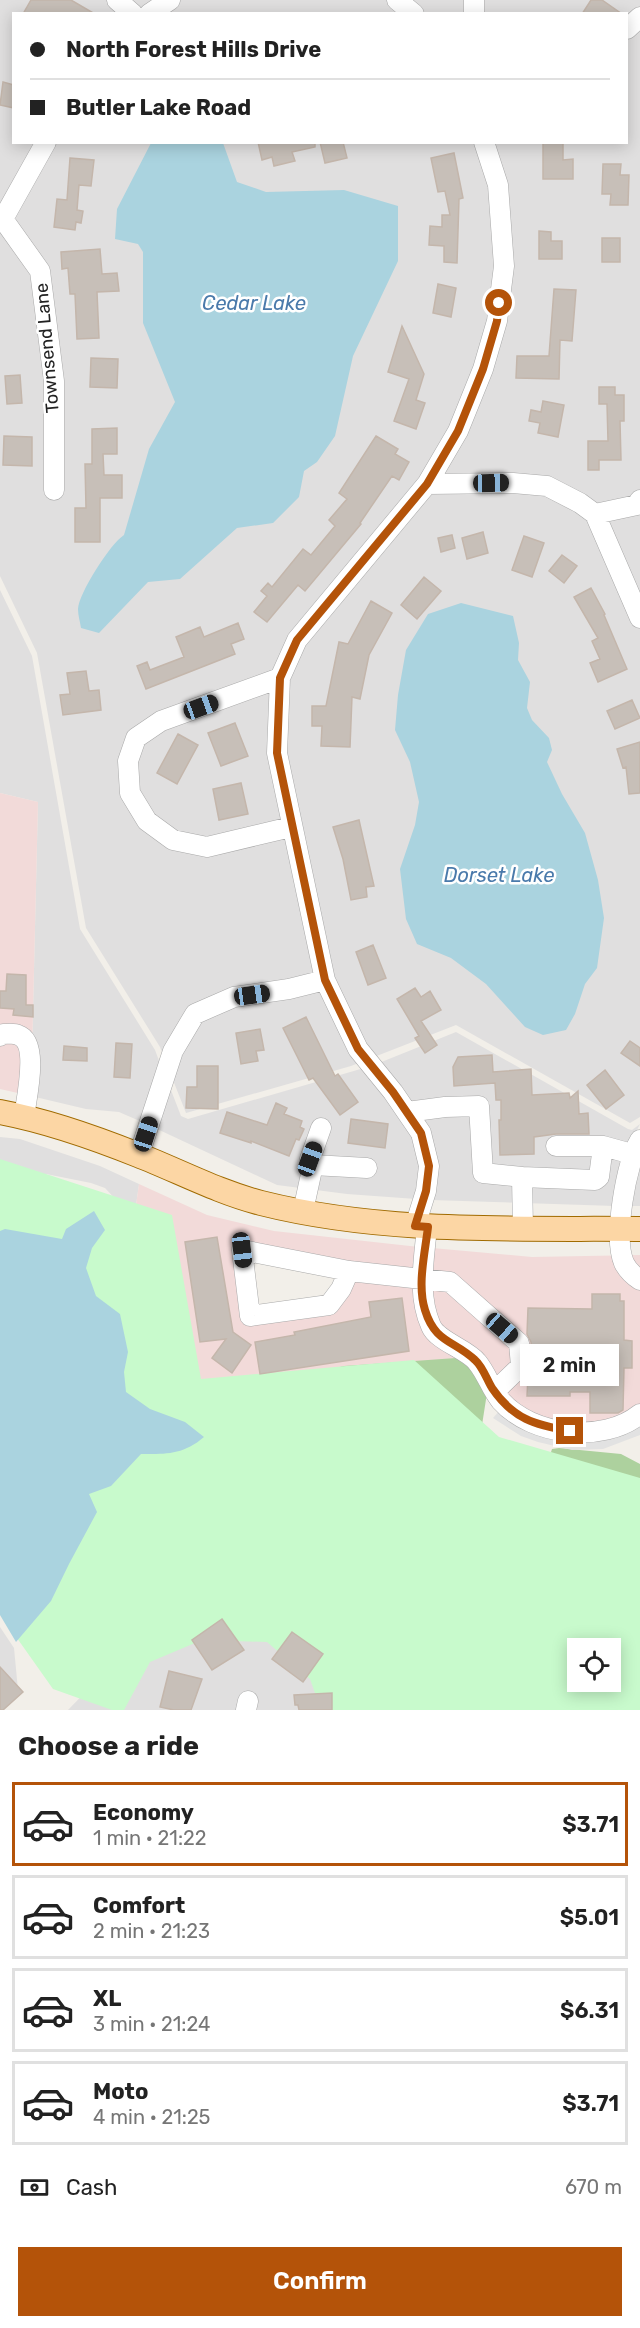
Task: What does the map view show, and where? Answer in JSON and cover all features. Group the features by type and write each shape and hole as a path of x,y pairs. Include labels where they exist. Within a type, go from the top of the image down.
{"main road":[{"path":"0,1112 72,1130 139,1155 197,1181 260,1202 340,1218 421,1227 630,1229"}],"street":[{"path":"117,0 131,12"},
{"path":"152,12 170,0"},
{"path":"397,0 412,12"},
{"path":"628,28 640,17"},
{"path":"1,219 45,144"},
{"path":"485,144 498,185 504,266 497,321 483,369 458,431 427,484 297,640 280,678 277,753 325,980 358,1049 421,1133 429,1166 421,1227 422,1279 424,1307 432,1329 477,1361 501,1401 518,1416 542,1426 598,1432 620,1425 640,1414"},
{"name":"Townsend Lane","path":"1,219 40,271 54,381 54,490"},
{"path":"427,484 513,483 547,486 580,503 595,514 640,618"},
{"path":"595,514 637,505 640,500"},
{"path":"280,678 161,721 136,738 128,761 130,793 147,820 173,840 207,848 291,827"},
{"path":"139,1155 173,1051 195,1014 234,998 289,989 325,980"},
{"path":"0,1036 3,1034 19,1035 27,1042 30,1057 29,1085 24,1117"},
{"path":"407,1113 445,1107 479,1106 483,1173 595,1180 599,1177 603,1146"},
{"path":"303,1211 313,1165 310,1159 321,1128"},
{"path":"556,1146 636,1147 622,1201 630,1229 624,1263 640,1280"},
{"path":"313,1165 367,1167"},
{"path":"522,1176 523,1228"},
{"path":"349,1270 341,1289 329,1305 250,1316 242,1250 349,1270 450,1282 519,1343 521,1366 495,1391"}],"shaded area":[{"path":"0,0 640,0 640,1117 630,1123 456,1025 351,1066 186,1113 160,1047 86,928 37,653 0,576"},
{"path":"0,590 32,656 80,929 155,1050 161,1066 142,1122 119,1112 86,1109 31,1096 38,802 0,793"},
{"path":"0,793 38,802 31,1096 0,1089"},
{"path":"456,1032 628,1129 632,1130 640,1124 626,1152 615,1206 431,1200 436,1167 379,1063"},
{"path":"364,1068 412,1133 422,1168 416,1199 347,1194 277,1185 155,1128 169,1085 181,1116 188,1119"},
{"path":"0,1137 20,1139 100,1166 139,1184 134,1219 105,1188 91,1183 46,1174 0,1175"},
{"path":"640,1154 640,1206 629,1206"},
{"path":"139,1184 207,1215 274,1231 419,1247 416,1271 379,1267 244,1242 244,1317 329,1313 353,1279 416,1286 418,1310 472,1367 301,1376 216,1393 190,1371 134,1219"},
{"path":"432,1248 532,1257 640,1255 640,1404 634,1410 597,1425 544,1419 521,1409 437,1324 429,1279"},
{"path":"500,1410 568,1441 595,1441 640,1424 640,1435 603,1449 572,1450 521,1436 493,1418"},
{"path":"214,1602 372,1710 68,1710 103,1674"},
{"path":"0,1627 14,1648 18,1690 0,1705"}],"green space":[{"path":"0,1159 172,1215 201,1379 414,1360 499,1437 640,1478 640,1710 321,1710 310,1679 267,1642 202,1640 150,1662 124,1710 112,1710 53,1689 0,1614"},
{"path":"456,1358 475,1372 487,1393 477,1457 453,1492 453,1535 482,1554 504,1554 545,1471 552,1449 621,1454 640,1464 640,1490 573,1476 549,1491 514,1566 500,1580 465,1580 436,1550 417,1512 448,1471 456,1433 456,1412 424,1387 381,1390 282,1416 266,1408 301,1376 344,1366"}],"water":[{"name":"Cedar Lake","path":"150,144 223,144 237,182 266,192 344,190 398,206 398,261 353,356 335,436 317,462 304,471 299,497 273,523 237,528 180,579 148,582 99,633 81,628 78,611 80,602 89,581 104,558 124,535 149,449 175,402 143,323 143,252 138,244 115,239 117,209"},
{"name":"Dorset Lake","path":"461,603 513,616 519,643 518,660 530,682 527,708 532,720 549,738 552,750 547,762 562,794 585,833 598,880 604,918 597,968 585,984 575,1014 566,1030 543,1035 525,1027 486,984 451,958 417,944 406,919 400,869 415,825 419,802 410,762 395,730 398,695 406,650 428,614"},
{"path":"94,1211 105,1230 92,1248 86,1268 96,1296 120,1314 128,1352 124,1372 126,1392 150,1409 185,1422 204,1437 181,1450 141,1454 111,1486 89,1494 97,1512 51,1601 16,1642 0,1615 0,1231 5,1229 62,1239 66,1229"}],"building":[{"path":"31,0 71,0 92,12 24,12"},
{"path":"591,0 602,0 619,12 583,12"},
{"path":"3,82 12,84 12,108 0,105"},
{"path":"258,144 315,144 315,147 292,152 295,161 274,166 272,157 262,160"},
{"path":"320,144 344,144 347,158 325,163"},
{"path":"543,144 563,144 563,160 573,159 573,179 543,179"},
{"path":"454,153 463,198 459,199 457,263 444,262 444,246 429,245 430,226 442,227 442,215 450,215 445,191 438,192 431,158"},
{"path":"70,158 94,160 91,186 79,185 77,210 83,211 81,223 76,222 75,230 54,227 57,199 67,200"},
{"path":"603,164 621,164 620,175 629,175 628,205 610,205 611,194 602,194"},
{"path":"539,231 551,232 551,241 562,241 562,259 539,259"},
{"path":"602,238 620,238 620,262 602,262"},
{"path":"100,249 102,274 117,273 119,291 97,292 99,338 77,339 75,294 70,294 68,268 62,269 61,252"},
{"path":"438,284 456,288 451,317 433,313"},
{"path":"554,289 576,290 572,341 560,340 559,379 516,378 517,356 549,356"},
{"path":"402,326 424,374 416,400 425,403 416,429 394,421 409,379 388,372"},
{"path":"91,358 118,359 117,388 90,387"},
{"path":"20,375 22,403 7,404 5,376"},
{"path":"599,387 615,387 615,395 624,395 624,421 620,421 621,460 599,460 599,470 588,470 588,441 608,441 607,404 599,404"},
{"path":"543,401 564,405 558,437 538,433 540,423 529,421 531,410 541,412"},
{"path":"117,428 117,454 103,454 104,475 122,475 122,498 100,498 100,542 75,542 75,508 86,508 85,464 92,464 92,429"},
{"path":"4,436 32,437 32,466 3,465"},
{"path":"376,436 398,449 395,454 409,462 399,480 392,476 361,524 305,591 298,585 267,622 254,612 267,596 261,591 268,583 272,587 303,549 311,555 335,526 329,520 347,499 339,493"},
{"path":"483,532 488,553 467,559 462,538"},
{"path":"452,535 455,548 441,552 438,538"},
{"path":"524,536 544,543 532,577 512,570"},
{"path":"562,555 577,566 564,583 549,571"},
{"path":"424,577 441,591 417,619 401,605"},
{"path":"591,588 605,614 627,669 598,682 590,663 600,659 592,641 598,638 574,597"},
{"path":"371,601 392,613 369,655 360,699 352,697 350,747 321,746 322,726 312,726 312,706 326,706 339,642 348,644"},
{"path":"238,623 244,639 231,644 235,654 146,689 137,666 147,662 150,670 184,657 176,637 200,627 204,637"},
{"path":"86,671 89,691 99,690 101,710 63,715 60,695 70,694 67,673"},
{"path":"632,700 640,718 615,729 607,711"},
{"path":"235,723 248,756 221,766 208,733"},
{"path":"178,734 198,745 177,784 157,773"},
{"path":"640,742 640,793 629,794 626,767 623,768 617,749"},
{"path":"241,783 248,814 219,820 213,789"},
{"path":"359,820 374,886 366,887 367,897 351,900 343,859 333,827"},
{"path":"373,945 386,978 368,985 356,952"},
{"path":"7,974 26,975 26,1005 33,1005 33,1017 13,1015 14,1009 0,1008 0,991 6,991"},
{"path":"415,988 421,997 430,991 441,1010 421,1021 437,1045 425,1053 415,1038 419,1036 397,999"},
{"path":"306,1017 335,1076 338,1074 358,1102 340,1115 313,1078 309,1080 283,1028"},
{"path":"260,1029 264,1050 256,1051 258,1061 241,1064 236,1033"},
{"path":"630,1041 640,1048 640,1066 621,1053"},
{"path":"116,1043 132,1044 130,1078 114,1077"},
{"path":"64,1046 87,1048 87,1061 63,1060"},
{"path":"492,1055 493,1072 531,1069 532,1095 569,1093 570,1098 578,1091 579,1114 588,1113 589,1134 534,1137 534,1154 500,1155 501,1100 496,1100 495,1083 454,1086 453,1067 458,1057"},
{"path":"197,1066 218,1066 218,1109 186,1108 187,1087 197,1087"},
{"path":"605,1070 624,1095 606,1109 587,1085"},
{"path":"276,1103 287,1108 284,1114 302,1121 300,1127 304,1129 299,1140 296,1139 289,1156 251,1141 251,1143 220,1133 227,1112 267,1125"},
{"path":"351,1119 388,1124 385,1148 348,1143"},
{"path":"217,1237 233,1332 251,1345 232,1373 212,1358 226,1339 200,1342 185,1242"},
{"path":"592,1294 620,1294 620,1301 624,1301 624,1340 632,1341 632,1368 624,1368 623,1410 618,1413 590,1413 590,1392 570,1392 570,1396 527,1396 528,1376 533,1365 531,1342 527,1334 528,1308 592,1309"},
{"path":"402,1298 409,1351 260,1374 255,1342 371,1317 369,1302"},
{"path":"222,1619 244,1650 212,1670 192,1640"},
{"path":"292,1632 323,1654 303,1682 272,1659"},
{"path":"0,1667 23,1692 3,1710 0,1710"},
{"path":"169,1671 202,1679 191,1710 160,1707"},
{"path":"332,1693 332,1710 299,1710 298,1705 295,1705 294,1695"}],"route":[{"path":"499,303 497,321 483,369 458,431 427,484 297,640 280,678 277,753 325,980 358,1049 393,1092 421,1133 429,1166 426,1191 415,1226 428,1227 422,1279 424,1307 432,1329 477,1361 501,1401 518,1416 542,1426 570,1431"}]}
